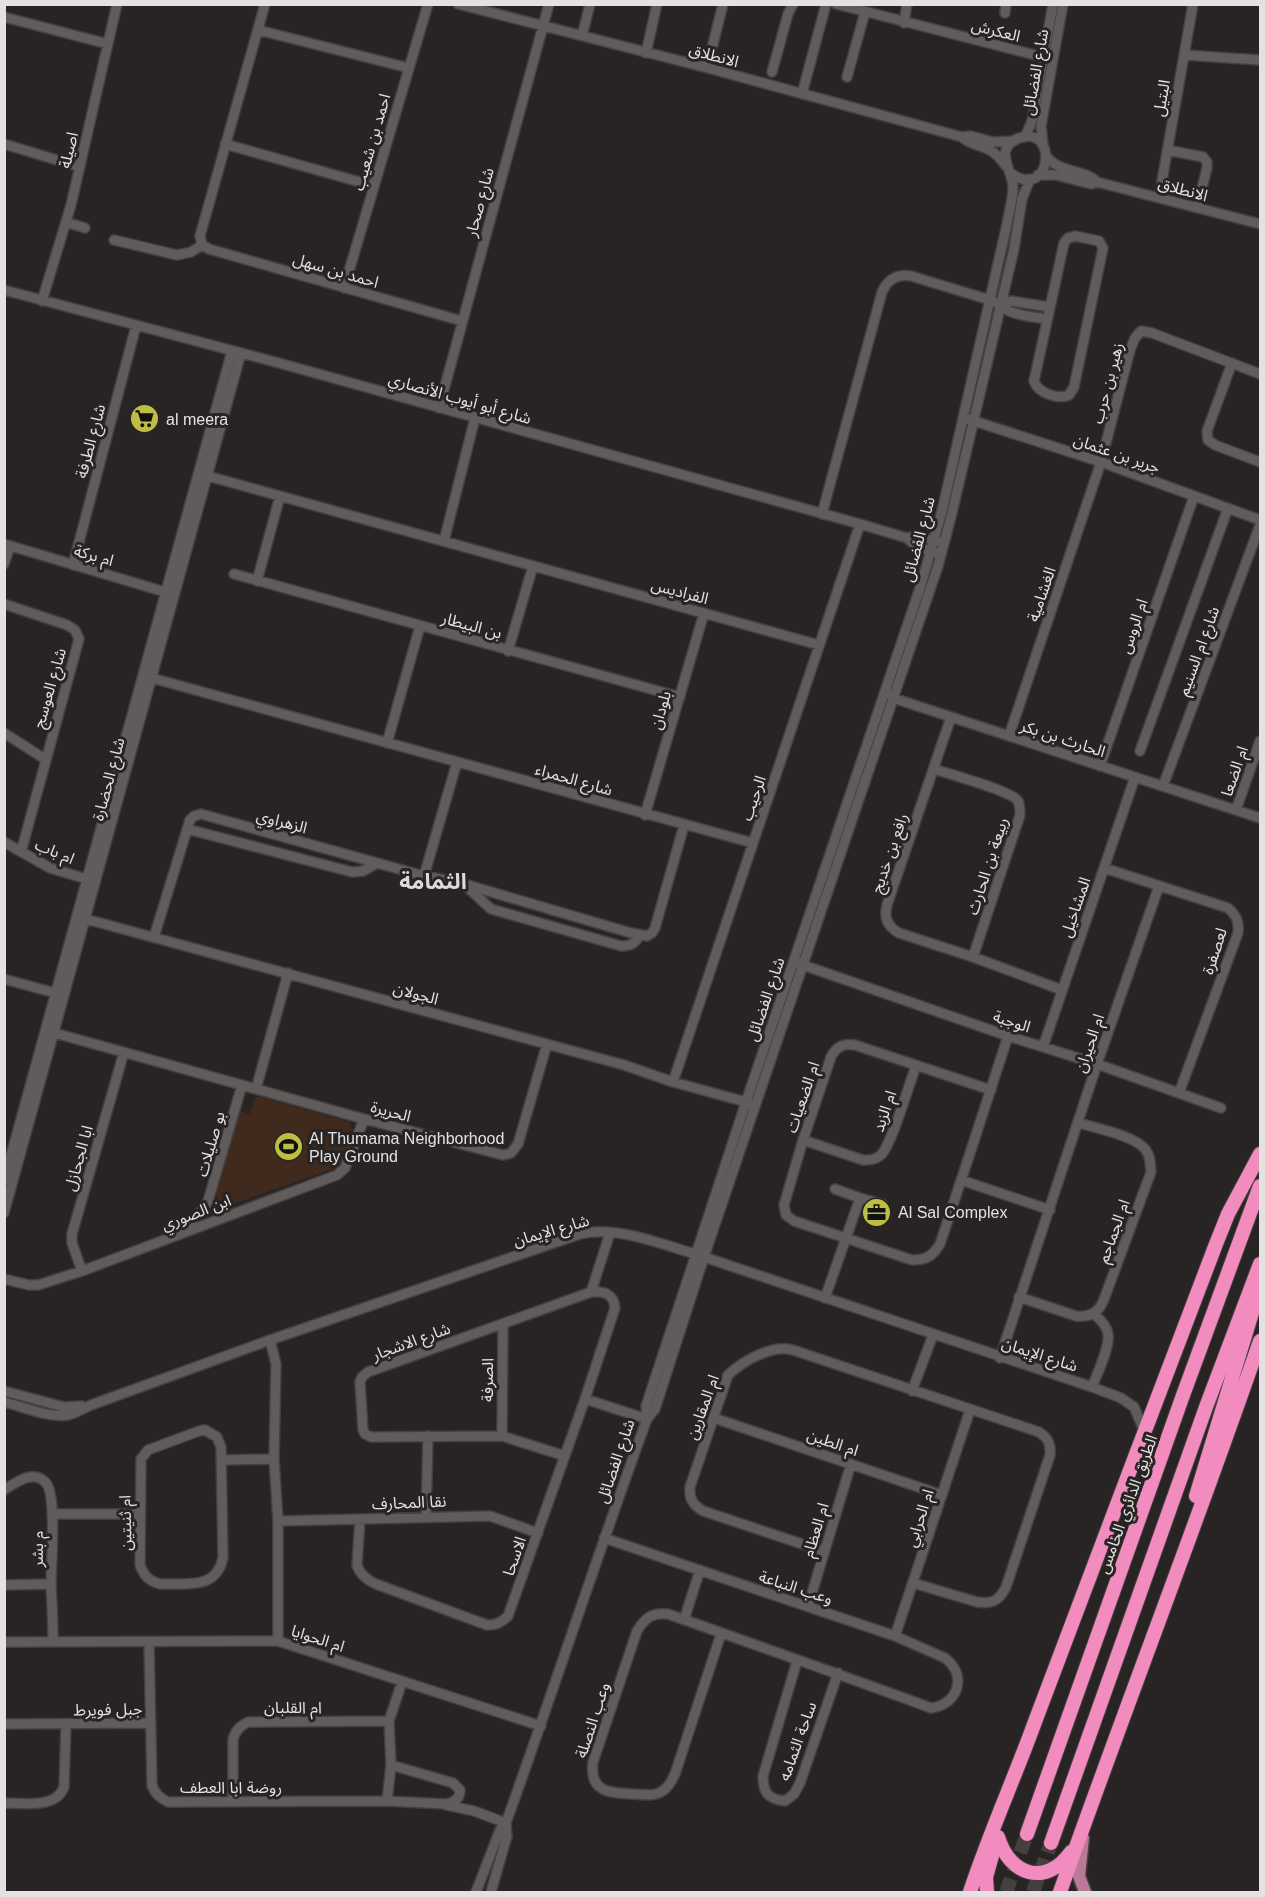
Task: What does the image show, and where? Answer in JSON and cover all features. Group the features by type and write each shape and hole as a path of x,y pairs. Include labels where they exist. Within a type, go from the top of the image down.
{"highway":[{"path":"969,1889 1017,1772 1144,1430 1228,1214 1260,1154"},
{"name":"الطريق الدائري الخامس","path":"1027,1834 1260,1186"},
{"path":"1051,1843 1206,1407 1260,1264"},
{"path":"1162,1610 1252,1317 1260,1284"},
{"path":"1060,1893 1217,1465 1260,1341"},
{"path":"987,1893 986,1877 1017,1772"},
{"path":"998,1837 1001,1848 1011,1862 1019,1869 1036,1873 1055,1868 1065,1861 1077,1843"},
{"path":"1049,1893 1068,1871"}],"main road":[{"path":"1084,1825 1079,1867 1081,1884 1085,1893"}],"street":[{"name":"اصيلة","path":"42,301 80,167 117,4"},
{"path":"114,240 177,255 191,252 202,245 200,236 265,4"},
{"name":"احمد بن شعيب","path":"344,288 428,4"},
{"name":"الانطلاق","path":"458,4 962,137 990,150 1009,170"},
{"name":"شارع صحار","path":"439,408 549,4"},
{"path":"582,36 590,4"},
{"path":"646,52 657,4"},
{"path":"707,68 713,56 711,52 723,4"},
{"path":"772,72 788,9 793,4"},
{"path":"802,94 826,4"},
{"name":"العكرش","path":"836,4 1043,57"},
{"path":"904,22 907,4"},
{"name":"شارع الفضائل","path":"1025,137 1032,121 1053,4"},
{"name":"شارع الفضائل","path":"1043,145 1041,126 1063,4"},
{"name":"البتيل","path":"1159,198 1193,4"},
{"path":"847,77 860,9"},
{"path":"4,17 108,45"},
{"path":"258,30 409,68"},
{"path":"1184,55 1260,60"},
{"name":"الانطلاق","path":"962,137 968,136 993,142 1014,141"},
{"path":"939,542 974,420 1014,246 1022,199 1034,177 1045,167 1047,157 1043,145 1036,139 1025,137 1014,141 1005,154 1009,170 1020,179 1034,177"},
{"path":"4,144 80,167"},
{"path":"225,144 374,186"},
{"path":"1167,150 1203,157 1207,162 1197,208"},
{"name":"الانطلاق","path":"1047,157 1060,168 1092,178 1097,182 1260,224"},
{"name":"شارع الفضائل","path":"476,1893 500,1830 506,1823 541,1726 604,1538 647,1419 646,1406 700,1256 713,1202 746,1102 798,964 897,660 936,552 963,417 1004,240 1013,192 1009,170"},
{"name":"الانطلاق","path":"1034,177 1056,175 1091,184 1097,182"},
{"path":"66,222 85,228"},
{"path":"1075,236 1099,241 1103,252 1074,387 1071,393 1064,397 1040,390 1035,385 1047,319 1065,240 1075,236"},
{"path":"1004,240 1014,246"},
{"name":"احمد بن سهل","path":"202,245 209,249 462,321"},
{"path":"822,514 882,292 888,281 899,276 911,276 990,300 1001,304 1008,310 1047,319"},
{"name":"شارع أبو أيوب الأنصاري","path":"4,290 860,524 907,538 916,546 936,552"},
{"path":"1001,304 1011,301 1050,307"},
{"name":"شارع الطرفة","path":"73,565 136,326"},
{"name":"زهير بن حرب","path":"1101,462 1130,350 1135,338 1141,332 1152,333 1260,374"},
{"name":"شارع الحضارة","path":"4,1213 50,1031 236,352"},
{"path":"1232,363 1207,431 1208,440 1215,445 1260,462"},
{"name":"جرير بن عثمان","path":"963,417 1101,462 1260,520"},
{"path":"444,541 475,418"},
{"name":"الغشامية","path":"1009,736 1101,462"},
{"name":"الفراديس","path":"203,475 819,645"},
{"path":"257,580 280,496"},
{"name":"ام الروس","path":"1100,766 1194,496"},
{"path":"1140,751 1228,508"},
{"name":"الرحيب","path":"673,1082 860,524"},
{"name":"شارع ام السنيم","path":"1163,786 1260,525"},
{"name":"شارع أبو أيوب الأنصاري","path":"907,538 917,536 939,542"},
{"path":"4,564 7,545"},
{"name":"ام بركة","path":"7,545 170,594"},
{"path":"585,1399 647,1419 655,1409 686,1312 683,1304 743,1143 798,964 893,698 936,552"},
{"path":"508,651 532,566"},
{"name":"بن البيطار","path":"234,574 680,697"},
{"name":"شارع العوسج","path":"4,603 67,625 75,630 79,639 21,852"},
{"name":"بلودان","path":"645,815 704,613"},
{"path":"387,742 420,626"},
{"path":"893,698 890,691 897,670 897,660"},
{"name":"شارع الحمراء","path":"148,677 753,843"},
{"name":"الحارث بن بكر","path":"893,698 1260,818"},
{"name":"رافع بن خديج","path":"951,717 886,905 885,915 888,923 899,933 1062,990"},
{"name":"شارع العوسج","path":"4,733 45,759"},
{"name":"ام الضعا","path":"1236,810 1260,741"},
{"path":"424,876 457,762"},
{"name":"ربيعة بن الحارث","path":"934,769 1006,793 1017,800 1020,807 1020,815 973,957"},
{"name":"المشاخيل","path":"1043,1047 1135,777"},
{"name":"الزهراوي","path":"377,863 363,871 352,872 187,830 190,820 201,814 424,876 464,884 640,936"},
{"path":"464,884 491,909 621,946 629,946 635,944 640,936 652,933 655,928 684,825"},
{"path":"154,937 187,830"},
{"name":"ام باب","path":"4,842 50,868 91,880"},
{"name":"لعصفرة","path":"1104,868 1227,908 1234,913 1239,924 1238,933 1179,1094"},
{"name":"ام الحيران","path":"1000,1358 1097,1064 1159,886"},
{"name":"الجولان","path":"81,917 624,1065 673,1082 746,1102"},
{"name":"الوجبة","path":"798,964 1221,1108"},
{"path":"256,1089 288,974"},
{"path":"4,979 60,994"},
{"name":"شارع الحضارة","path":"4,1180 50,1031"},
{"name":"الحريرة","path":"50,1031 502,1155 511,1153 518,1144 547,1044"},
{"name":"ام الضعيات","path":"991,1090 855,1045 841,1046 835,1050 831,1058 803,1140 784,1210 794,1221 846,1240 912,1260 928,1258 940,1244 991,1090 1008,1036"},
{"name":"ابا الجحازل","path":"82,1271 72,1243 72,1234 124,1052"},
{"name":"ام الزبد","path":"803,1140 863,1160 871,1161 877,1158 887,1146 916,1066"},
{"name":"بو صليلات","path":"178,1235 208,1201 242,1085"},
{"path":"743,1143 741,1138 750,1107 746,1102"},
{"name":"ابن الصوري","path":"4,1279 29,1286 38,1285 82,1271 338,1175 345,1168 364,1119"},
{"name":"ام الجماجم","path":"1079,1123 1134,1141 1145,1148 1150,1158 1151,1172 1103,1302 1094,1314"},
{"path":"961,1180 1050,1210"},
{"path":"835,1189 882,1204"},
{"path":"825,1298 860,1198"},
{"name":"شارع الإيمان","path":"4,1402 50,1414 66,1415 270,1340 590,1231 629,1235 700,1256 1092,1387 1121,1398 1134,1407 1144,1430"},
{"path":"591,1293 610,1233"},
{"name":"الاسحا","path":"360,1519 357,1565 365,1578 487,1625 502,1622 508,1616 538,1533 615,1308 614,1301 606,1293 591,1293"},
{"name":"شارع الاشجار","path":"565,1456 502,1436 371,1437 363,1430 360,1382 368,1372 591,1293"},
{"path":"1019,1297 1076,1316 1085,1317 1094,1314"},
{"name":"شارع الإيمان","path":"1092,1387 1108,1343 1108,1332 1094,1314"},
{"name":"الصرفة","path":"502,1324 502,1436"},
{"path":"912,1391 933,1335"},
{"path":"270,1340 276,1364 274,1460 278,1521 278,1641"},
{"name":"ام المقارين","path":"823,1551 703,1511 696,1507 689,1495 728,1375 736,1367 771,1349 793,1350 1039,1432 1045,1436 1051,1448 1050,1455 1002,1595 995,1602 987,1604 913,1583"},
{"name":"شارع الإيمان","path":"4,1391 64,1407 91,1405"},
{"name":"ام الحرابي","path":"895,1636 970,1410"},
{"name":"ام الطين","path":"714,1418 942,1495"},
{"name":"ام ثنيتين","path":"199,1431 211,1432 220,1442 222,1460 223,1558 216,1576 199,1582 160,1584 148,1579 140,1565 139,1514 140,1464 143,1455 148,1450 199,1431"},
{"path":"426,1517 428,1436"},
{"path":"222,1460 274,1460"},
{"name":"ام العظام","path":"808,1606 851,1464"},
{"name":"م بشر","path":"4,1490 24,1478 34,1476 41,1479 49,1488 52,1514 53,1642"},
{"name":"م بشر","path":"52,1514 139,1514"},
{"name":"نقا المحارف","path":"278,1521 490,1516 538,1533"},
{"name":"وعب النباعة","path":"604,1538 895,1636 952,1663 958,1673 957,1686"},
{"path":"684,1620 700,1570"},
{"name":"م بشر","path":"4,1585 51,1584"},
{"name":"وعب النصلة","path":"721,1634 675,1774 668,1788 655,1795 607,1791 599,1787 592,1772 593,1762 637,1631 643,1621 659,1613 838,1673 931,1708 949,1702 957,1686"},
{"name":"ام الحوايا","path":"4,1642 278,1641 541,1726"},
{"name":"روضة ابا العطف","path":"148,1643 152,1785 159,1796 168,1802 387,1801 441,1804 474,1811 506,1823"},
{"name":"ساحة الثمامه","path":"797,1660 762,1776 763,1789 776,1800 785,1801 794,1794 800,1783 838,1673"},
{"path":"387,1801 390,1765 389,1721 402,1682"},
{"name":"ام القلبان","path":"234,1802 233,1739 242,1725 248,1722 389,1721"},
{"name":"جبل فويرط","path":"4,1724 151,1723"},
{"name":"جبل فويرط","path":"4,1803 53,1801 62,1792 66,1725"},
{"path":"390,1765 456,1785 460,1790 458,1798 450,1803 441,1804"},
{"name":"شارع الفضائل","path":"491,1893 507,1836 506,1823"}],"shaded area":[{"name":"Al Thumama Neighborhood Play Ground","path":"256,1096 349,1122 352,1128 341,1166 224,1207 220,1204 216,1194 239,1111 250,1114"}],"tunnel":[{"path":"1006,1892 1027,1834"},
{"path":"1033,1892 1051,1843"}],"place":[{"name":"al meera","path":"145,419"},
{"name":"Al Thumama Neighborhood Play Ground","path":"288,1147"},
{"name":"Al Sal Complex","path":"877,1212"}],"district":[{"name":"الثمامة","path":"433,881"}]}
